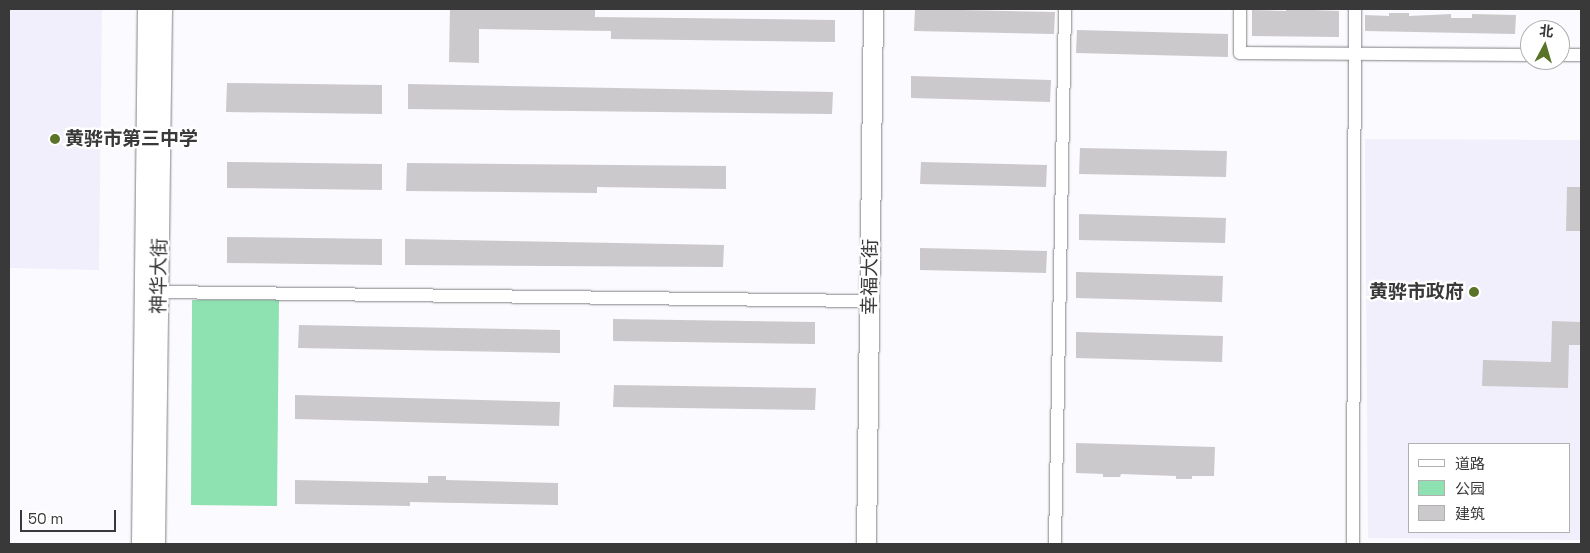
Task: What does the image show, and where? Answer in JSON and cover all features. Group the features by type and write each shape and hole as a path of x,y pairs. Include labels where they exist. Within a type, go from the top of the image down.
{"main road":[{"name":"神华大街","path":"141,544 147,9"},
{"name":"神华大街","path":"155,544 162,9"},
{"name":"幸福大街","path":"866,544 873,9"}],"street":[{"path":"1055,544 1064,9"},
{"path":"1240,9 1240,53 1354,52 1520,55"},
{"path":"1353,544 1355,9"},
{"path":"158,292 870,301"}],"shaded area":[{"name":"黄骅市第三中学","path":"9,9 102,9 99,270 9,268"},
{"name":"黄骅市政府","path":"1365,139 1581,140 1581,540 1368,538"}],"green space":[{"path":"192,300 279,300 277,506 191,505"}],"building":[{"path":"450,9 595,9 595,17 835,20 835,42 611,39 611,31 479,29 479,63 449,62"},
{"path":"915,9 1055,12 1054,34 914,31"},
{"path":"1286,9 1339,11 1339,37 1252,36 1252,10 1286,11"},
{"path":"1389,13 1409,13 1409,16 1451,14 1451,18 1472,18 1472,14 1516,15 1515,34 1365,31 1365,15 1389,16"},
{"path":"1077,30 1228,34 1228,57 1076,53"},
{"path":"911,76 1051,80 1050,102 911,98"},
{"path":"227,83 382,85 382,114 226,112"},
{"path":"408,84 833,92 832,114 408,109"},
{"path":"1080,148 1227,151 1226,177 1079,174"},
{"path":"227,162 382,164 382,190 227,188"},
{"path":"921,162 1047,165 1046,187 920,184"},
{"path":"407,163 726,166 726,189 597,187 597,193 406,191"},
{"path":"1567,187 1581,187 1581,231 1566,231"},
{"path":"1079,214 1226,218 1225,243 1079,240"},
{"path":"227,237 382,239 382,265 227,263"},
{"path":"405,239 724,245 723,267 405,265"},
{"path":"920,248 1047,251 1046,273 920,270"},
{"path":"1076,272 1223,276 1222,302 1076,298"},
{"path":"613,319 815,322 815,344 613,341"},
{"path":"1552,321 1581,322 1581,345 1569,345 1568,388 1482,386 1483,360 1551,362"},
{"path":"299,325 560,330 560,353 298,348"},
{"path":"1076,332 1223,336 1222,362 1076,358"},
{"path":"614,385 816,388 815,410 613,407"},
{"path":"295,395 560,402 559,426 295,419"},
{"path":"1076,443 1215,447 1214,476 1192,476 1192,479 1176,479 1176,476 1121,474 1120,477 1103,477 1103,474 1076,473"},
{"path":"428,476 446,476 446,480 558,483 558,505 410,502 410,506 295,504 295,480 428,483"}],"place":[{"name":"黄骅市第三中学","path":"55,139"},
{"name":"黄骅市政府","path":"1474,292"}]}
